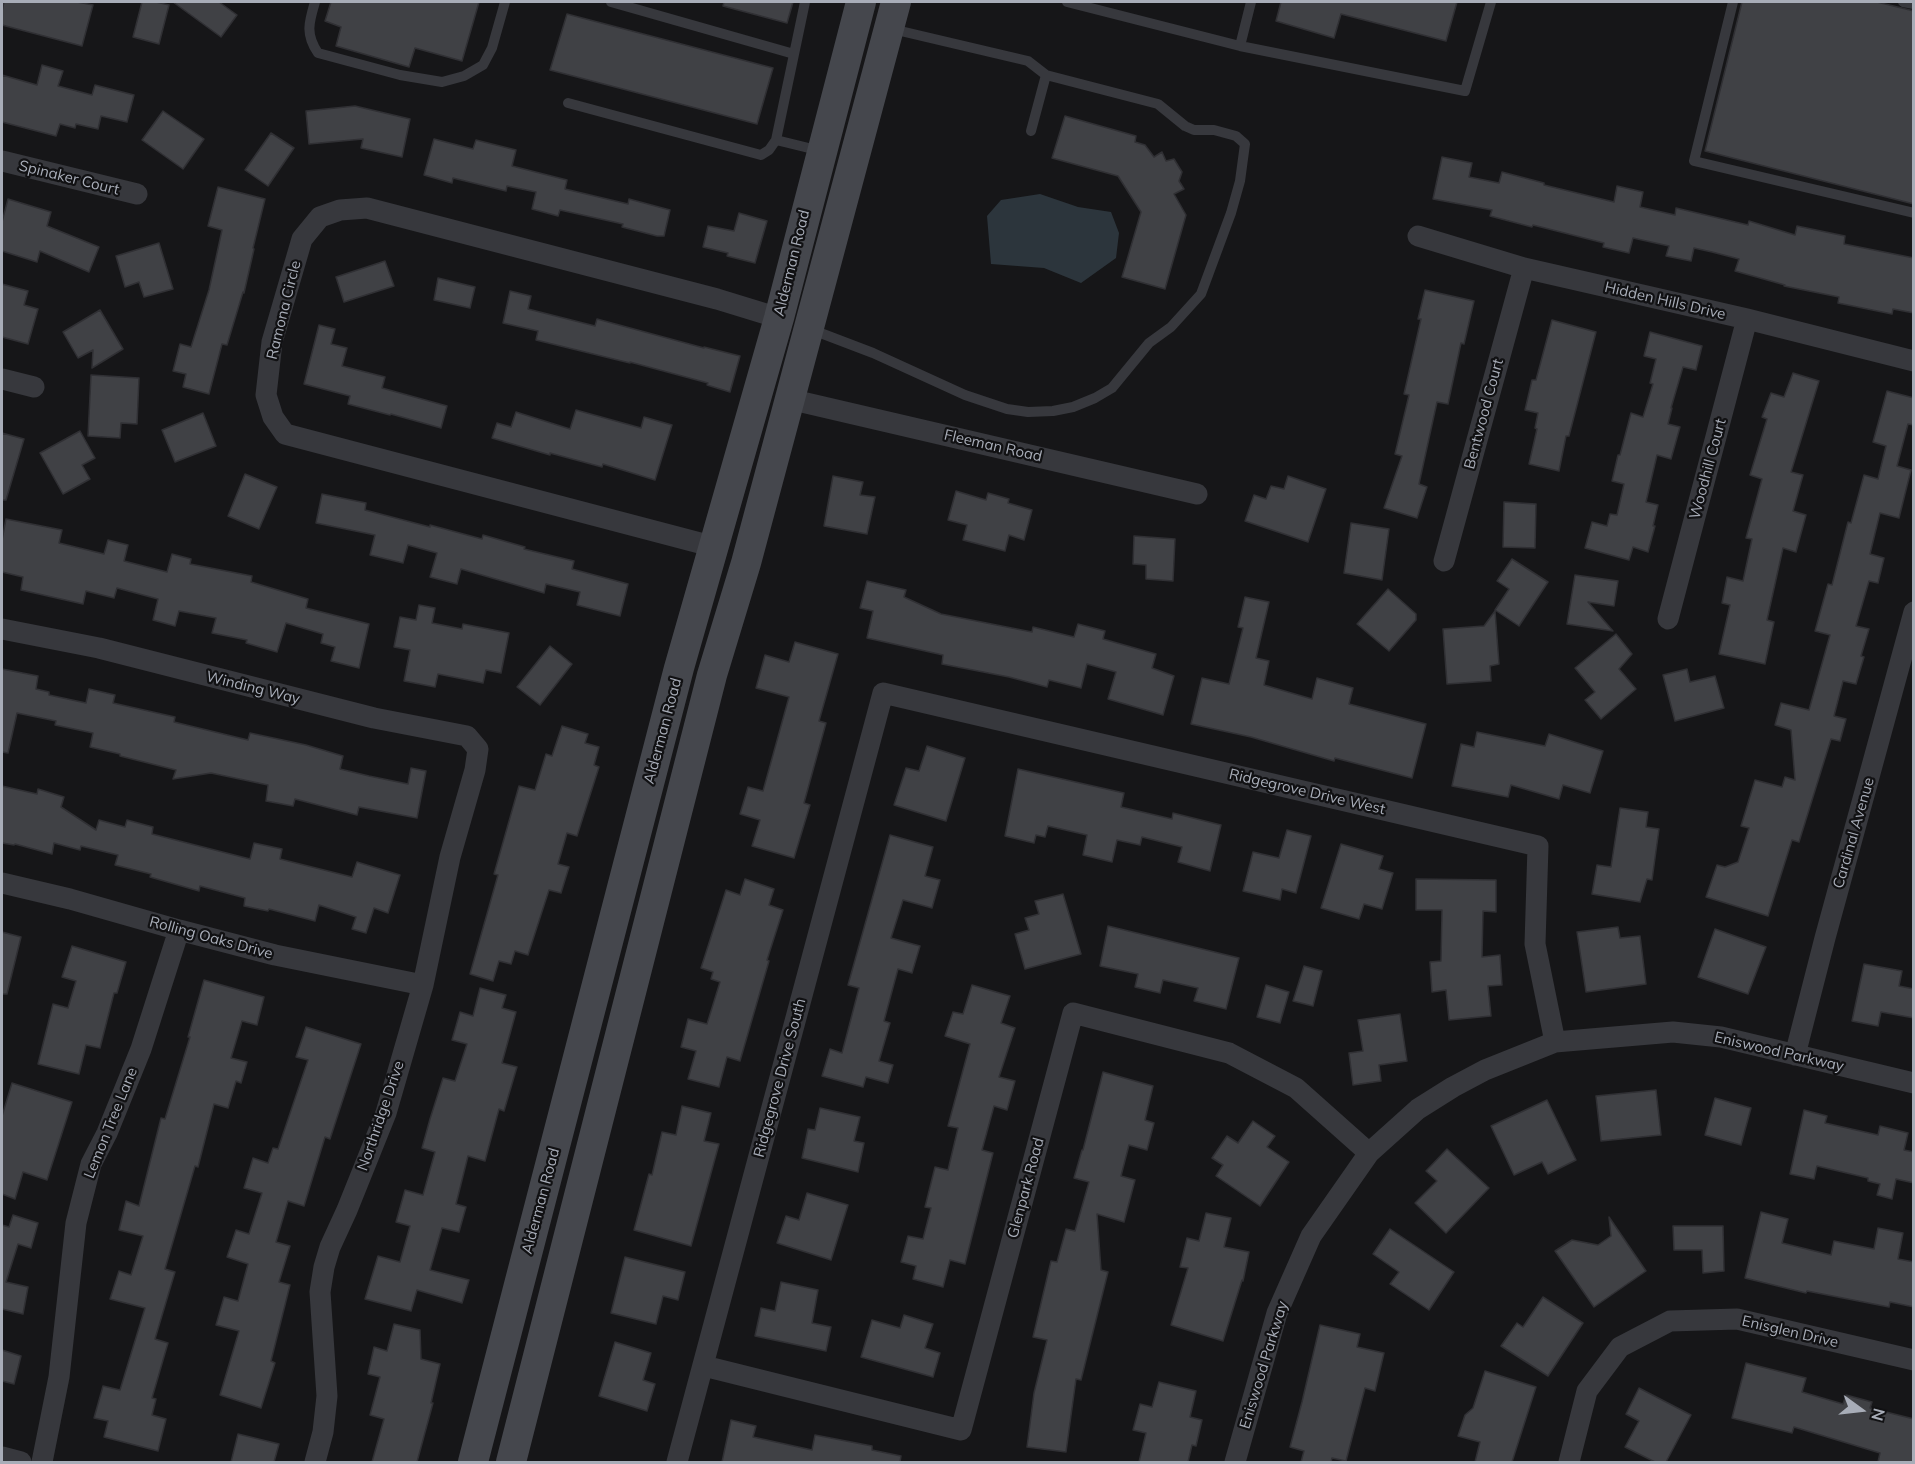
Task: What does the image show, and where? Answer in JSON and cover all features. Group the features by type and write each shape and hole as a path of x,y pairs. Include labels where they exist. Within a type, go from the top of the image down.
{"main road":[{"name":"Alderman Road","path":"511,1462 712,675 746,563 789,399 794,323 821,151 861,2"},
{"name":"Alderman Road","path":"473,1462 680,668 715,548 794,323 892,15"}],"street":[{"name":"Spinaker Court","path":"2,161 137,194"},
{"name":"Ramona Circle","path":"715,548 285,434 273,417 266,395 272,342 302,239 320,218 340,210 367,208 717,299 794,323"},
{"name":"Hidden Hills Drive","path":"1418,236 1524,268 1914,361"},
{"name":"Bentwood Court","path":"1444,561 1524,268"},
{"name":"Woodhill Court","path":"1668,619 1747,320"},
{"path":"2,379 34,387"},
{"name":"Fleeman Road","path":"789,399 1197,494"},
{"name":"Cardinal Avenue","path":"1795,1055 1914,612"},
{"name":"Winding Way","path":"2,629 99,648 374,718 467,736 478,749 475,770"},
{"name":"Ridgegrove Drive West","path":"883,693 1538,846 1535,944 1555,1042"},
{"name":"Ridgegrove Drive South","path":"677,1462 883,693"},
{"name":"Northridge Drive","path":"315,1462 323,1432 327,1396 320,1292 324,1267 330,1247 386,1113 423,985 450,857 475,770"},
{"name":"Rolling Oaks Drive","path":"2,884 70,899 275,955 423,985"},
{"name":"Lemon Tree Lane","path":"42,1462 59,1377 76,1223 91,1164 107,1133 141,1049 178,930"},
{"name":"Glenpark Road","path":"704,1366 961,1430 1074,1012 1229,1053 1296,1088 1369,1153"},
{"name":"Eniswood Parkway","path":"1235,1462 1277,1313 1311,1236 1369,1153 1418,1109 1453,1087 1485,1070 1555,1042 1673,1032 1721,1037 1914,1083"},
{"name":"Enisglen Drive","path":"1569,1462 1587,1391 1620,1347 1670,1321 1737,1319 1914,1360"},
{"path":"2,1457 21,1462"}],"lane":[{"path":"315,2 308,28 312,45 318,53 400,75 442,82 464,76 483,65 492,48 505,2"},
{"path":"611,2 794,54"},
{"path":"568,103 762,155 776,140 805,2"},
{"path":"1067,2 1240,46 1465,91 1491,2"},
{"path":"1240,46 1251,2"},
{"path":"1733,2 1694,161 1914,213"},
{"path":"1903,2 1914,4"},
{"path":"794,323 873,353 965,395 1007,409 1028,412 1053,411 1073,406 1095,398 1112,388 1149,343 1171,327 1201,294 1232,213 1240,181 1245,144 1236,136 1214,130 1194,130 1185,126 1158,104 1046,75 1028,61 892,15"},
{"path":"1030,131 1046,75"},
{"path":"776,140 821,151"}],"shaded area":[{"path":"1040,194 1078,207 1111,212 1119,233 1116,258 1081,283 1044,268 991,264 987,216 1001,200"}],"building":[{"path":"4,2 77,2 93,5 82,46 2,25"},
{"path":"142,2 169,5 159,44 133,37"},
{"path":"173,2 219,2 237,15 221,37"},
{"path":"331,2 479,2 462,61 415,48 409,67 336,46 341,27 325,21"},
{"path":"724,2 793,2 787,23 723,6"},
{"path":"1281,2 1457,2 1446,41 1341,14 1334,38 1276,21"},
{"path":"1742,2 1877,2 1914,11 1914,204 1705,151"},
{"path":"567,14 773,68 757,124 550,70"},
{"path":"42,65 63,71 58,86 92,95 95,85 134,95 127,122 101,116 98,129 76,124 75,128 60,124 56,136 2,122 2,75 37,85"},
{"path":"355,106 410,119 402,157 361,148 363,139 309,144 306,111"},
{"path":"163,111 204,139 183,169 142,140"},
{"path":"1065,116 1136,136 1135,142 1145,145 1154,157 1162,152 1166,161 1174,159 1182,172 1179,181 1184,189 1174,194 1186,215 1165,289 1122,277 1141,212 1118,176 1052,158"},
{"path":"271,133 294,148 268,186 245,170"},
{"path":"434,139 473,149 476,140 516,150 512,166 567,180 565,189 628,204 629,199 670,210 664,236 560,210 558,216 532,209 536,192 507,186 506,191 453,178 452,183 424,175"},
{"path":"1442,157 1472,163 1469,177 1499,183 1502,172 1614,202 1617,186 1643,192 1640,207 1675,215 1676,208 1748,225 1749,221 1795,235 1797,226 1845,236 1844,244 1914,258 1914,313 1893,309 1892,314 1838,303 1839,297 1784,286 1735,271 1739,259 1712,252 1694,248 1691,261 1666,256 1669,246 1633,238 1629,253 1603,247 1604,243 1490,216 1492,210 1433,199"},
{"path":"218,187 265,199 244,293 227,345 222,344 209,394 183,387 186,374 173,371 180,344 191,347 209,290 222,230 208,226"},
{"path":"8,199 51,212 47,226 99,247 89,272 40,251 37,262 2,251 2,222"},
{"path":"739,213 767,221 755,263 703,247 708,226 734,231"},
{"path":"159,243 173,289 144,297 139,282 125,287 116,256"},
{"path":"385,261 394,286 344,302 336,277"},
{"path":"438,278 475,287 470,308 434,300"},
{"path":"2,284 28,291 24,305 38,309 28,344 2,337"},
{"path":"1425,290 1474,301 1464,344 1461,343 1448,404 1437,402 1419,484 1427,487 1417,518 1384,508 1402,456 1395,454 1409,395 1404,394 1421,319 1418,319"},
{"path":"510,291 531,296 528,309 595,326 597,319 740,356 730,392 707,385 708,383 630,362 536,340 538,331 503,323"},
{"path":"100,310 123,349 92,368 93,350 78,358 63,332"},
{"path":"1552,320 1596,332 1569,436 1566,436 1559,471 1529,464 1538,413 1525,410 1532,380 1536,380"},
{"path":"319,325 335,329 331,344 347,348 342,366 385,377 382,388 447,406 441,428 348,404 350,396 304,384"},
{"path":"1650,332 1702,346 1696,370 1683,367 1671,408 1668,424 1680,427 1671,459 1657,455 1646,502 1658,505 1648,552 1633,547 1629,560 1585,548 1592,522 1607,526 1610,514 1617,515 1624,484 1612,481 1618,455 1620,455 1631,413 1643,417 1653,384 1650,383 1656,359 1644,356"},
{"path":"1793,373 1819,381 1791,472 1803,475 1793,511 1806,515 1796,552 1783,548 1767,620 1774,622 1765,664 1719,654 1730,605 1722,603 1727,577 1743,581 1752,539 1746,538 1762,479 1750,475 1767,419 1762,417 1771,393 1784,397"},
{"path":"91,375 139,378 137,424 121,423 120,438 88,436"},
{"path":"1887,391 1914,398 1914,425 1908,424 1897,466 1911,470 1899,518 1880,513 1870,554 1884,558 1878,583 1869,581 1856,626 1869,629 1861,656 1864,657 1856,684 1843,681 1834,716 1846,719 1840,741 1831,739 1799,842 1792,840 1768,916 1706,897 1717,865 1725,867 1738,862 1749,828 1741,826 1755,780 1782,787 1785,777 1795,780 1791,730 1775,725 1781,703 1809,710 1830,635 1815,631 1828,584 1832,585 1848,522 1851,523 1864,475 1878,479 1886,446 1873,442"},
{"path":"576,410 641,428 644,417 672,425 655,480 603,464 602,467 550,453 550,455 492,438 497,423 511,427 516,412 570,429"},
{"path":"203,413 216,446 175,462 162,430"},
{"path":"80,431 95,458 82,465 90,479 63,494 40,453"},
{"path":"2,433 24,439 6,500 2,500"},
{"path":"245,474 277,487 259,529 228,516"},
{"path":"833,476 863,482 860,495 875,497 867,534 824,526"},
{"path":"1288,476 1326,489 1308,542 1245,521 1254,495 1266,499 1271,486 1284,489"},
{"path":"956,491 986,500 988,493 1009,499 1008,503 1032,510 1024,540 1009,535 1005,551 963,540 967,525 948,520"},
{"path":"322,494 366,503 365,510 482,539 483,535 525,547 524,549 574,561 572,569 628,584 620,616 577,605 580,592 546,584 544,593 461,569 457,584 430,577 437,553 408,545 403,563 370,555 375,535 316,523"},
{"path":"1504,502 1536,504 1535,548 1503,547"},
{"path":"6,519 62,530 59,543 104,554 108,540 128,545 124,561 167,572 172,554 191,559 190,564 252,576 251,582 308,599 306,608 369,624 359,668 331,661 335,647 321,643 323,634 286,623 277,652 246,643 247,640 212,633 216,618 179,611 175,626 153,620 158,599 117,588 114,598 86,591 83,604 21,590 23,577 2,572 2,540"},
{"path":"1351,523 1389,529 1382,580 1344,573"},
{"path":"1134,536 1175,539 1173,581 1146,579 1146,565 1133,564"},
{"path":"1512,559 1548,582 1519,626 1495,610 1509,589 1497,581"},
{"path":"1575,575 1618,581 1614,606 1588,602 1613,631 1567,624"},
{"path":"867,581 906,590 904,597 941,614 1032,632 1033,627 1074,637 1078,624 1105,631 1103,639 1156,654 1152,668 1174,676 1163,715 1108,699 1116,672 1087,664 1081,688 1049,680 1047,687 942,664 943,655 867,638 873,611 860,608"},
{"path":"1388,589 1416,614 1416,620 1389,651 1357,624"},
{"path":"1245,597 1269,602 1256,658 1269,661 1264,685 1312,699 1317,678 1353,688 1349,704 1426,724 1412,778 1335,758 1334,761 1251,737 1191,724 1202,678 1229,684 1243,628 1238,627"},
{"path":"419,605 435,608 432,623 462,629 463,624 509,633 501,673 486,670 483,683 438,674 435,687 404,681 410,650 394,647 400,617 416,620"},
{"path":"1495,611 1499,664 1490,666 1491,681 1447,684 1443,629 1484,626"},
{"path":"1616,634 1632,654 1619,669 1636,689 1601,719 1585,700 1595,692 1575,668"},
{"path":"795,642 838,654 819,721 826,723 804,803 810,805 794,858 752,846 760,820 740,814 748,787 763,791 789,697 756,688 765,655 789,662"},
{"path":"550,646 572,664 540,705 517,687"},
{"path":"2,669 38,676 36,689 49,692 49,695 86,703 89,689 115,695 113,703 175,717 174,722 248,740 250,733 306,745 343,756 340,769 369,776 408,784 411,768 426,771 417,818 359,807 357,815 295,799 293,806 266,801 268,785 211,773 173,779 176,770 90,747 93,733 55,725 56,721 17,713 8,753 2,752"},
{"path":"1687,669 1690,682 1715,676 1724,708 1675,721 1663,675"},
{"path":"562,726 588,734 585,743 599,747 594,765 599,767 577,836 567,833 558,864 569,867 561,893 549,890 528,955 515,951 511,964 499,961 493,981 470,974 498,875 494,874 519,786 535,790 546,754 552,756"},
{"path":"1477,732 1545,746 1549,734 1603,751 1590,793 1563,785 1559,799 1511,785 1508,797 1452,786 1461,744 1474,747"},
{"path":"927,746 965,758 946,821 894,805 906,768 919,771"},
{"path":"1018,769 1124,793 1121,807 1172,819 1173,813 1221,825 1210,871 1178,862 1182,847 1142,837 1140,845 1117,840 1112,862 1083,855 1087,835 1048,826 1045,837 1036,835 1034,843 1005,836"},
{"path":"2,786 37,794 38,789 64,797 61,807 96,830 99,820 125,827 127,820 153,827 152,834 250,859 254,843 282,849 280,859 352,877 357,862 400,875 388,913 374,908 366,933 352,929 356,917 319,905 315,921 269,909 268,911 244,906 245,898 200,886 199,891 150,877 151,874 115,865 118,855 81,846 80,850 54,843 52,854 15,844 2,843"},
{"path":"1620,808 1648,812 1646,827 1659,829 1652,880 1647,879 1640,902 1592,894 1597,865 1611,867"},
{"path":"1287,830 1311,836 1296,893 1282,889 1280,900 1243,891 1253,852 1279,858"},
{"path":"890,835 933,847 925,876 940,880 932,908 903,900 891,938 920,946 912,973 898,969 884,1021 890,1023 879,1061 893,1065 888,1083 866,1077 863,1087 822,1076 830,1049 842,1053 859,988 848,985"},
{"path":"1341,844 1383,856 1379,869 1393,873 1382,909 1364,904 1359,919 1321,908"},
{"path":"745,879 774,889 769,905 783,910 740,1061 727,1057 719,1087 688,1079 696,1051 681,1047 688,1019 707,1024 720,982 711,979 713,972 701,968 726,890 740,895"},
{"path":"1416,879 1496,880 1496,912 1483,911 1482,957 1500,955 1502,985 1488,986 1491,1016 1449,1020 1446,990 1432,992 1430,962 1441,961 1442,910 1416,910"},
{"path":"1063,894 1081,954 1025,969 1015,934 1029,930 1025,918 1039,914 1035,901"},
{"path":"1108,926 1239,958 1226,1009 1194,1001 1198,988 1163,980 1160,993 1135,987 1138,974 1100,966"},
{"path":"1618,927 1620,938 1640,936 1646,984 1586,992 1577,932"},
{"path":"1715,929 1766,947 1748,994 1698,977"},
{"path":"2,932 21,937 7,994 2,994"},
{"path":"72,946 126,962 117,993 114,993 100,1048 86,1045 79,1074 38,1064 53,1004 68,1008 76,981 62,977"},
{"path":"1864,964 1902,971 1899,986 1914,989 1914,1018 1881,1012 1878,1026 1852,1021"},
{"path":"1304,966 1322,971 1313,1006 1293,1001"},
{"path":"204,980 264,997 257,1025 242,1021 231,1058 247,1062 241,1083 236,1081 228,1108 214,1104 198,1167 195,1166 165,1269 175,1272 155,1339 168,1343 152,1398 156,1399 152,1415 166,1419 158,1451 104,1437 108,1421 94,1418 103,1386 120,1390 145,1308 110,1299 119,1271 131,1275 143,1236 119,1230 126,1201 139,1206 161,1118 165,1119 190,1037 188,1037"},
{"path":"972,985 1010,996 1001,1023 1015,1028 999,1077 1015,1081 1007,1110 994,1106 982,1150 993,1153 965,1264 950,1260 943,1287 913,1279 916,1266 901,1262 908,1236 923,1239 931,1208 925,1207 935,1167 948,1170 958,1128 948,1126 970,1044 945,1036 953,1012 963,1014"},
{"path":"1266,985 1289,992 1280,1023 1257,1017"},
{"path":"480,988 506,995 502,1008 516,1012 502,1063 517,1067 504,1111 499,1109 485,1161 468,1156 456,1204 466,1207 459,1232 442,1228 430,1270 469,1280 462,1303 417,1290 411,1311 365,1299 378,1256 400,1262 410,1226 396,1222 405,1190 423,1195 435,1152 422,1148 443,1078 455,1081 467,1044 452,1040 460,1012 473,1016"},
{"path":"1400,1014 1407,1061 1379,1065 1381,1081 1353,1085 1349,1053 1363,1051 1358,1020"},
{"path":"306,1027 361,1044 330,1139 325,1137 304,1206 288,1201 276,1242 290,1246 279,1282 290,1285 271,1361 275,1363 261,1408 220,1395 239,1331 216,1325 224,1297 238,1301 248,1264 227,1257 236,1230 249,1234 262,1193 244,1188 253,1158 268,1163 273,1148 278,1149 308,1060 296,1057"},
{"path":"1103,1072 1153,1086 1145,1120 1154,1123 1147,1150 1129,1145 1121,1176 1135,1180 1124,1222 1097,1214 1101,1270 1108,1272 1081,1380 1076,1379 1066,1452 1027,1447 1034,1393 1047,1340 1033,1337 1051,1261 1057,1262 1066,1229 1075,1231 1089,1182 1074,1178"},
{"path":"12,1083 72,1102 47,1180 23,1172 15,1199 2,1194 2,1116"},
{"path":"1656,1090 1661,1135 1601,1141 1596,1096"},
{"path":"1715,1098 1751,1108 1741,1145 1705,1135"},
{"path":"1547,1100 1576,1160 1548,1174 1542,1162 1514,1175 1491,1126"},
{"path":"682,1106 711,1113 704,1141 719,1144 691,1246 634,1230 649,1174 652,1175 662,1132 676,1135"},
{"path":"820,1108 860,1117 854,1141 864,1143 858,1172 802,1158 808,1129 815,1130"},
{"path":"1804,1110 1827,1116 1825,1123 1878,1135 1880,1126 1908,1133 1904,1150 1914,1152 1914,1183 1896,1179 1892,1199 1877,1195 1880,1184 1868,1181 1868,1178 1817,1166 1814,1179 1790,1174"},
{"path":"1253,1121 1275,1136 1267,1147 1289,1162 1260,1206 1216,1176 1223,1165 1212,1158 1227,1136 1238,1143"},
{"path":"1447,1149 1489,1188 1446,1233 1415,1203 1437,1181 1426,1171"},
{"path":"807,1193 848,1205 831,1260 777,1243 786,1216 799,1220"},
{"path":"1761,1212 1788,1219 1782,1243 1831,1255 1834,1241 1874,1249 1878,1228 1903,1233 1898,1259 1914,1262 1914,1307 1890,1302 1889,1307 1807,1291 1806,1293 1745,1278"},
{"path":"1206,1213 1231,1218 1224,1247 1249,1252 1243,1281 1223,1341 1171,1325 1188,1268 1180,1267 1187,1238 1199,1241"},
{"path":"13,1215 38,1223 31,1248 18,1244 6,1282 28,1287 23,1314 2,1309 2,1225 9,1227"},
{"path":"1609,1217 1646,1271 1594,1307 1555,1251 1572,1240 1598,1245 1611,1236"},
{"path":"1673,1226 1723,1226 1724,1271 1703,1273 1702,1250 1674,1250"},
{"path":"1390,1229 1454,1272 1429,1310 1390,1284 1399,1272 1373,1254"},
{"path":"625,1257 685,1272 678,1300 663,1296 656,1324 611,1313"},
{"path":"781,1282 818,1290 812,1323 831,1327 826,1351 755,1336 761,1308 775,1311"},
{"path":"1543,1297 1583,1323 1548,1376 1501,1346 1517,1323 1523,1327"},
{"path":"904,1315 933,1324 925,1348 940,1353 933,1377 861,1357 872,1320 900,1328"},
{"path":"394,1324 420,1330 421,1359 440,1364 431,1403 433,1403 417,1462 372,1462 384,1419 370,1415 380,1377 368,1374 374,1347 387,1351"},
{"path":"1320,1325 1360,1334 1357,1347 1384,1353 1375,1391 1365,1388 1346,1461 1332,1458 1331,1462 1301,1462 1304,1451 1290,1447"},
{"path":"615,1342 651,1353 643,1380 655,1384 647,1411 599,1396"},
{"path":"2,1350 21,1356 14,1384 2,1381"},
{"path":"1746,1363 1806,1378 1802,1392 1843,1404 1846,1395 1872,1402 1870,1408 1914,1419 1914,1462 1878,1462 1880,1453 1794,1427 1792,1433 1732,1418"},
{"path":"1485,1371 1536,1387 1512,1462 1475,1462 1480,1442 1458,1436 1465,1415 1473,1408"},
{"path":"1159,1382 1196,1391 1190,1417 1202,1420 1196,1446 1192,1445 1188,1462 1139,1462 1146,1433 1133,1430 1140,1404 1152,1407"},
{"path":"1639,1388 1691,1415 1666,1462 1655,1462 1625,1447 1639,1421 1626,1414"},
{"path":"731,1420 756,1426 753,1437 812,1450 815,1435 872,1446 872,1450 901,1456 900,1462 722,1462"},
{"path":"238,1434 279,1444 274,1462 231,1462"}]}
